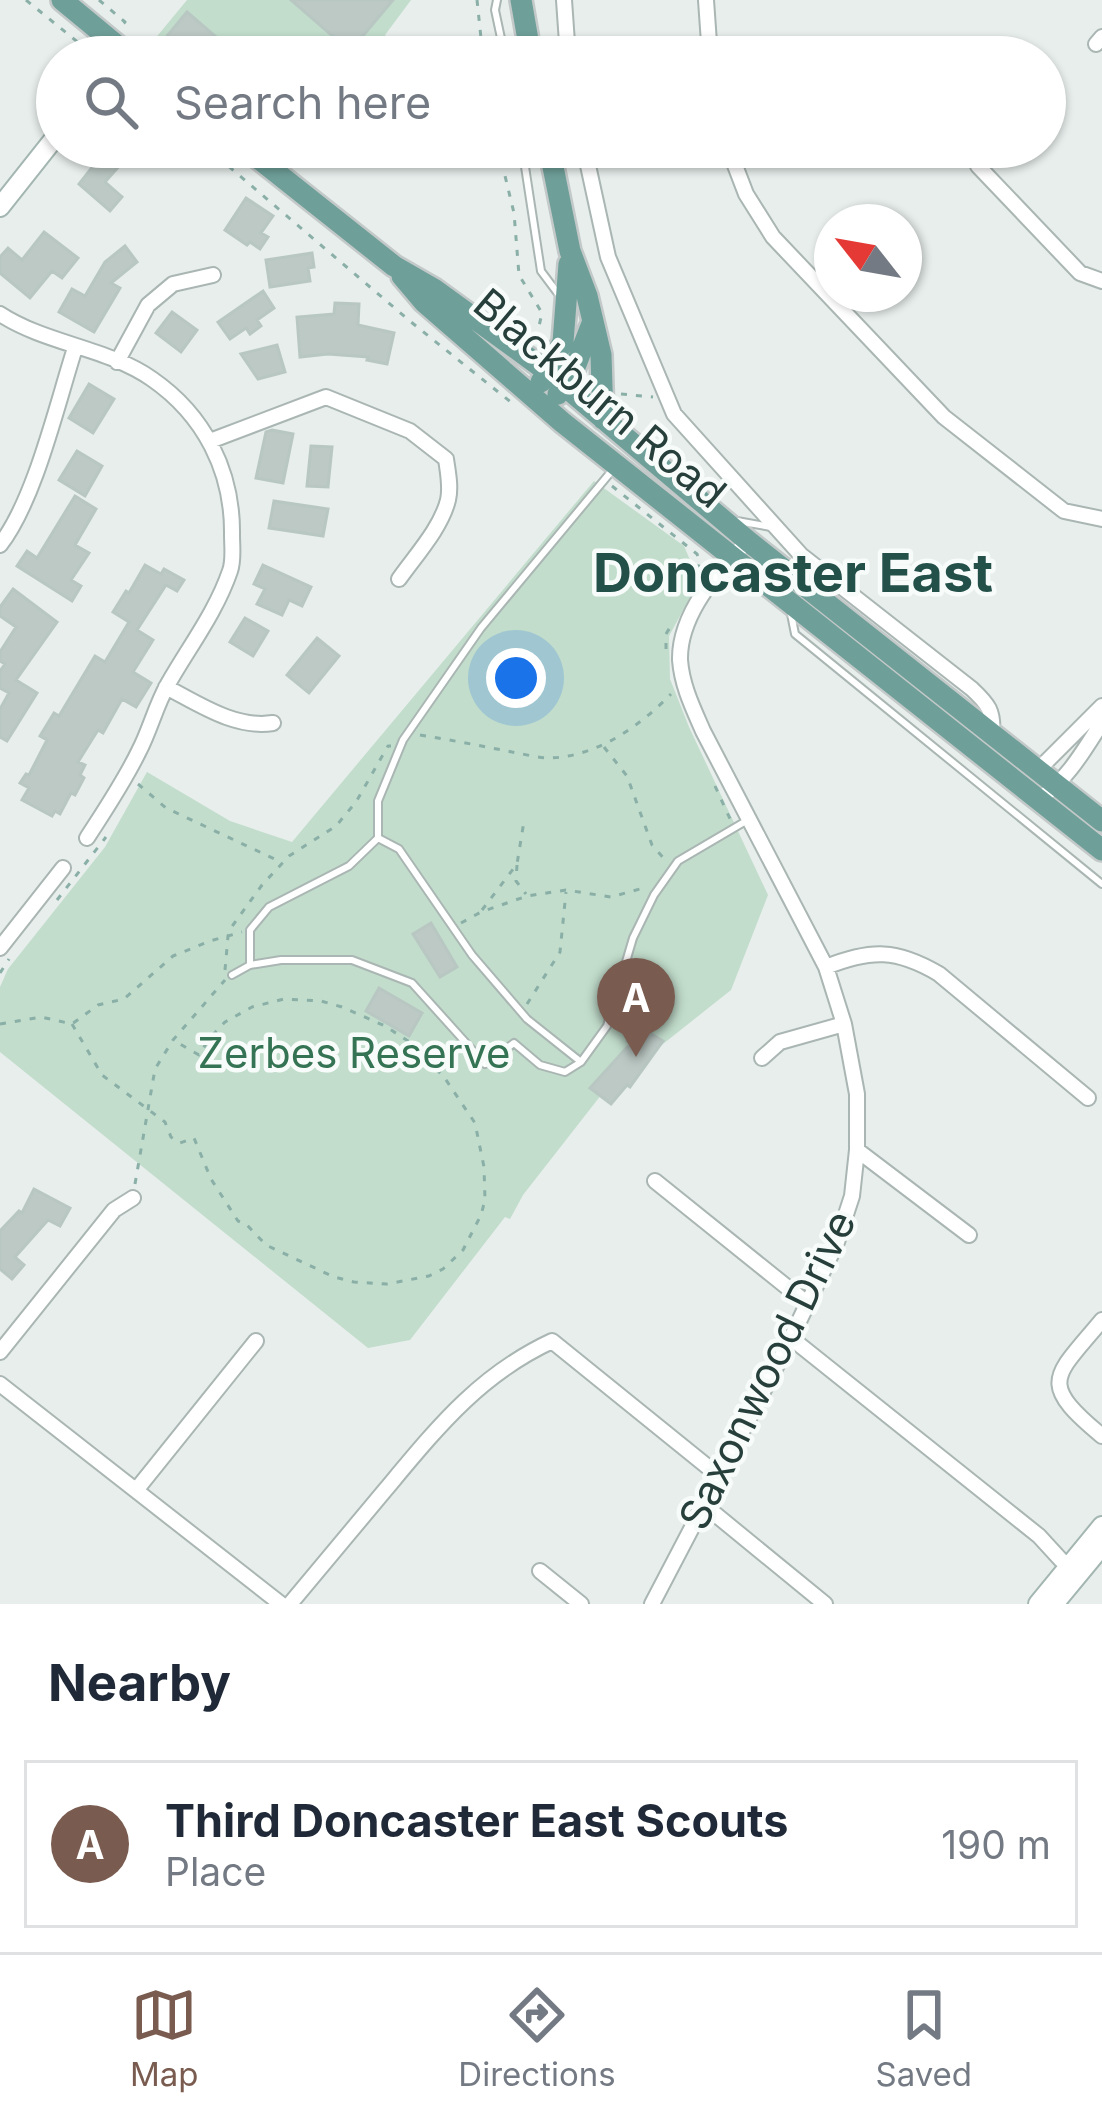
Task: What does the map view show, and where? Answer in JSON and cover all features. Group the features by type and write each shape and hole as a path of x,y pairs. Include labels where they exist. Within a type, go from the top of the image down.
{"main road":[{"path":"62,0 103,36"},
{"path":"521,0 527,36"},
{"path":"0,207 36,162"},
{"name":"Blackburn Road","path":"270,168 394,266 556,372 716,515 1102,820"},
{"path":"553,168 570,251 602,355 603,418"},
{"path":"538,407 556,372 563,342 570,251"},
{"name":"Blackburn Road","path":"394,266 424,302 610,472 730,558 1102,850"},
{"path":"556,372 575,367 593,321"},
{"path":"1038,1604 1101,1537"},
{"path":"1054,1604 1075,1565"}],"street":[{"path":"564,0 567,36"},
{"path":"706,0 709,36"},
{"path":"589,168 608,257 674,415 801,555 989,705 994,715 992,734"},
{"path":"736,168 772,237 944,417 1064,511 1102,519"},
{"path":"980,168 1080,273 1102,281"},
{"path":"117,362 148,305 173,284 213,275"},
{"path":"0,314 149,376 184,405 224,468 232,516 232,567 166,688 139,751 87,838"},
{"path":"0,545 37,470 75,348"},
{"path":"210,441 326,397 410,430 446,459 448,502 399,579"},
{"name":"Saxonwood Drive","path":"652,1604 837,1242 852,1196 857,1150 857,1094 844,1024 826,967 688,697 680,656 696,604 748,541"},
{"path":"166,688 236,721 274,723"},
{"path":"1102,706 1036,770 1035,798 1058,786 1102,722"},
{"path":"7,950 63,868"},
{"path":"826,967 855,955 886,953 915,959 1088,1098"},
{"path":"762,1058 780,1042 844,1024"},
{"path":"857,1150 969,1235"},
{"path":"655,1181 808,1304"},
{"path":"0,1352 114,1210 134,1198"},
{"path":"1102,1320 1061,1370 1059,1389 1068,1407 1102,1436"},
{"path":"791,1338 1039,1536 1052,1552 1075,1565"},
{"path":"137,1489 256,1341"},
{"path":"0,1384 285,1604 448,1415 492,1375 552,1341 718,1476"},
{"path":"704,1505 825,1604"},
{"path":"540,1571 581,1604"}],"lane":[{"path":"497,0 501,36"},
{"path":"525,168 541,271 568,308"},
{"path":"250,964 250,930 269,908 349,866 379,838 378,802 398,748 481,628 610,472"},
{"path":"716,515 776,528"},
{"path":"788,604 795,634 1102,884"},
{"path":"228,977 250,964 352,960 412,983 485,1064 514,1043 540,1065 565,1072 581,1062 608,1026 633,938 678,861 749,820"},
{"path":"379,838 399,849 472,956 522,1012 581,1062"}],"path":[{"path":"26,0 69,36"},
{"path":"478,0 481,36"},
{"path":"231,168 411,322 538,407"},
{"path":"503,168 514,213 519,275 542,313 538,339 556,372"},
{"path":"602,392 667,398"},
{"path":"610,472 697,554 696,573"},
{"path":"417,734 548,758 573,754 627,732 673,692"},
{"path":"602,744 627,776 652,845 674,867"},
{"path":"134,1198 155,1069 173,1040 228,977 228,936 283,862 336,826 356,802 388,746 398,748"},
{"path":"139,778 136,783 166,808 283,862"},
{"path":"524,821 516,881 527,896"},
{"path":"55,902 113,824"},
{"path":"481,912 517,864"},
{"path":"453,928 527,896 566,890 611,897 640,889 654,896"},
{"path":"522,1012 560,952 566,890"},
{"path":"72,1024 98,1005 124,999 173,956 250,930"},
{"path":"0,973 7,950"},
{"path":"0,1024 40,1017 72,1024 102,1075 165,1122 171,1137 180,1143 194,1138 202,1163 234,1216 260,1240 294,1260 334,1277 387,1284 429,1276 463,1250 485,1200 475,1123 435,1066 411,1043 342,1006 284,999 252,1007 225,1022 199,1055 173,1040"}],"green space":[{"path":"187,0 411,0 386,36 157,36"},
{"name":"Zerbes Reserve","path":"594,481 684,546 699,581 669,636 670,679 768,895 731,990 605,1090 523,1195 510,1219 505,1217 410,1340 368,1348 0,1052 0,987 8,969 105,847 147,772 230,821 292,842"}],"building":[{"path":"291,0 393,0 363,36 333,36"},
{"path":"187,12 215,36 167,36"},
{"path":"92,168 117,168 105,182 122,197 110,211 79,184"},
{"path":"246,198 273,216 261,233 268,237 260,249 225,230"},
{"path":"44,232 78,258 62,278 52,271 30,298 0,273 0,257 8,248 22,260"},
{"path":"125,246 137,262 111,283 120,288 94,332 59,312 72,289 85,296 105,262"},
{"path":"312,253 310,281 270,287 266,260"},
{"path":"263,291 274,308 257,320 261,326 250,334 246,328 230,339 218,322"},
{"path":"335,303 359,304 358,325 394,333 387,364 368,357 300,357 297,317 334,314"},
{"path":"172,312 197,330 181,352 156,333"},
{"path":"277,345 285,372 258,379 241,354"},
{"path":"89,384 114,399 93,433 69,418"},
{"path":"266,432 293,434 283,483 256,478"},
{"path":"311,446 332,447 328,487 307,486"},
{"path":"77,451 102,466 85,496 59,480"},
{"path":"75,496 96,509 75,545 89,553 71,580 81,586 72,601 17,566 27,551 37,558"},
{"path":"274,501 328,509 323,536 269,528"},
{"path":"145,565 184,580 177,591 166,585 137,630 153,640 133,672 151,683 136,707 122,699 103,733 98,730 78,762 85,765 80,775 84,778 75,795 71,793 60,814 55,811 52,816 22,800 29,788 20,783 47,740 40,736 54,713 59,716 95,656 105,662 129,622 113,612"},
{"path":"263,565 311,587 302,606 289,600 282,615 257,604 265,589 254,584"},
{"path":"13,589 57,622 16,680 37,693 7,741 0,737 0,709 9,693 0,688 5,664 0,652 16,627 0,616 0,607"},
{"path":"245,618 268,631 253,656 230,642"},
{"path":"317,638 339,656 309,693 287,675"},
{"path":"431,923 457,967 440,977 413,934"},
{"path":"379,988 422,1013 409,1036 366,1011"},
{"path":"637,1028 663,1041 630,1087 611,1104 590,1088 630,1044 627,1041"},
{"path":"34,1189 70,1208 60,1226 48,1220 15,1257 24,1265 12,1279 0,1269 0,1231 22,1213"}],"place":[{"name":"Third Doncaster East Scouts","path":"636,1057"}],"district":[{"name":"Doncaster East","path":"793,573"}]}
